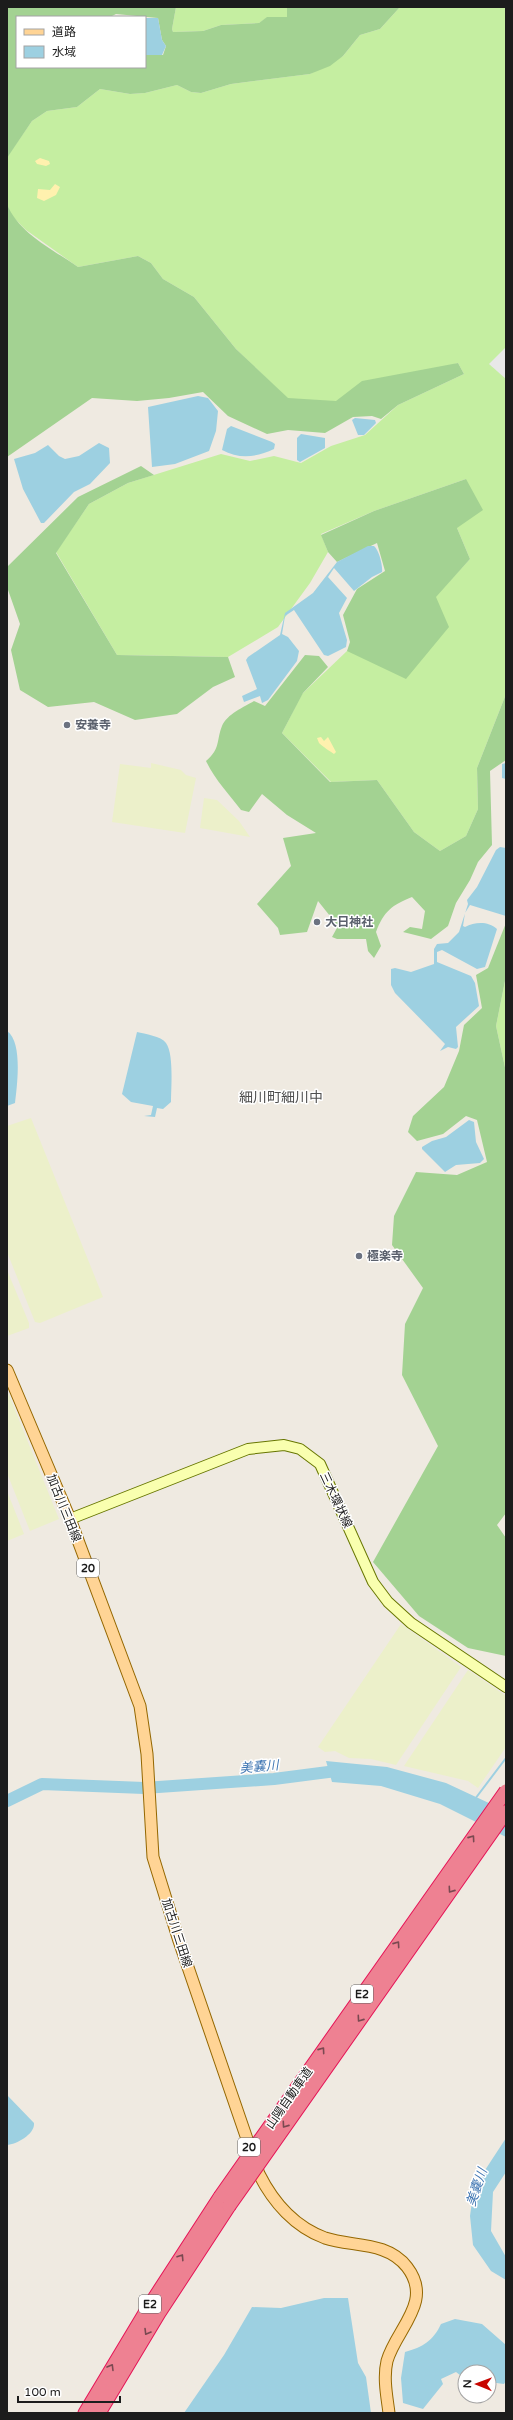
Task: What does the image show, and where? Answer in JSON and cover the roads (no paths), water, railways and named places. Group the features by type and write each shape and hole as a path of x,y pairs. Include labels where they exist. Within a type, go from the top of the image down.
{"highway":[{"name":"山陽自動車道","path":"99,2413 224,2202 506,1791"},
{"name":"山陽自動車道","path":"85,2413 144,2314 506,1812"}],"main road":[{"name":"加古川三田線","path":"7,1370 70,1519 140,1706 148,1771 153,1856 179,1941 247,2142 269,2195 295,2221 325,2238 380,2249 396,2255 414,2277 416,2297 412,2315 387,2360 386,2391 389,2413"},
{"name":"三木環状線","path":"70,1519 248,1449 284,1445 300,1449 320,1464 373,1582 388,1602 411,1623 506,1687"}],"water":[{"path":"146,18 158,18 162,40 166,46 162,55 146,55"},
{"path":"198,396 208,398 218,411 216,431 209,451 175,464 152,467 148,407"},
{"path":"355,418 375,420 376,423 364,435 358,435 352,420"},
{"path":"231,426 272,442 275,444 274,449 261,454 248,456 235,455 222,450 227,429"},
{"path":"301,434 325,438 325,448 300,462 297,460 297,438"},
{"path":"99,443 109,448 110,463 90,484 74,492 44,523 41,523 23,489 14,459 35,453 48,445 59,456 65,459 79,456"},
{"path":"368,546 374,546 378,551 382,572 372,577 354,591 334,568 328,577 347,598 339,613 347,640 346,647 328,656 324,655 294,610 285,616 282,634 288,637 299,651 297,661 268,700 262,703 260,696 244,702 242,696 257,689 246,660 248,657 280,635 285,613 313,593 337,562"},
{"path":"506,763 506,779 502,778 502,764"},
{"path":"500,847 506,848 506,916 470,905 465,913 468,904 467,900 477,887 496,850"},
{"path":"465,914 463,926 465,927 481,923 493,926 497,929 485,967 477,969 442,950 437,952 437,962 471,976 475,983 479,1006 456,1027 458,1047 456,1049 448,1047 440,1051 445,1044 395,993 391,985 391,969 395,968 411,972 434,964 434,949 437,944 448,943 459,932"},
{"path":"7,1031 15,1044 18,1065 15,1103 7,1106"},
{"path":"137,1032 153,1036 164,1041 169,1048 172,1071 171,1102 163,1109 157,1108 155,1117 144,1116 151,1115 153,1106 131,1102 122,1094"},
{"path":"469,1120 474,1122 476,1142 484,1159 480,1163 456,1165 445,1172 422,1149 422,1147 432,1141 446,1137"},
{"path":"326,1761 387,1767 446,1783 506,1811 506,1837 440,1804 381,1786 332,1782"},
{"path":"7,2095 34,2123 34,2127 25,2138 16,2143 7,2145"},
{"path":"506,2138 506,2172 493,2192 491,2231 506,2257 506,2280 491,2271 473,2245 470,2216 474,2187"},
{"path":"324,2298 348,2298 358,2363 366,2377 371,2413 184,2413 224,2355 252,2307 281,2308"},
{"path":"455,2319 482,2324 506,2345 506,2381 504,2384 497,2383 497,2364 457,2364 457,2373 441,2379 443,2384 423,2409 403,2403 401,2378 405,2352 417,2348 431,2339 441,2324"}],"waterway":[{"path":"475,1799 506,1758"},
{"name":"美嚢川","path":"7,1801 42,1784 144,1788 274,1779 336,1771 345,1773"}],"place":[{"name":"安養寺","path":"67,725"},
{"name":"大日神社","path":"317,922"},
{"name":"極楽寺","path":"359,1256"}],"district":[{"name":"細川町細川中","path":"281,1097"}]}
